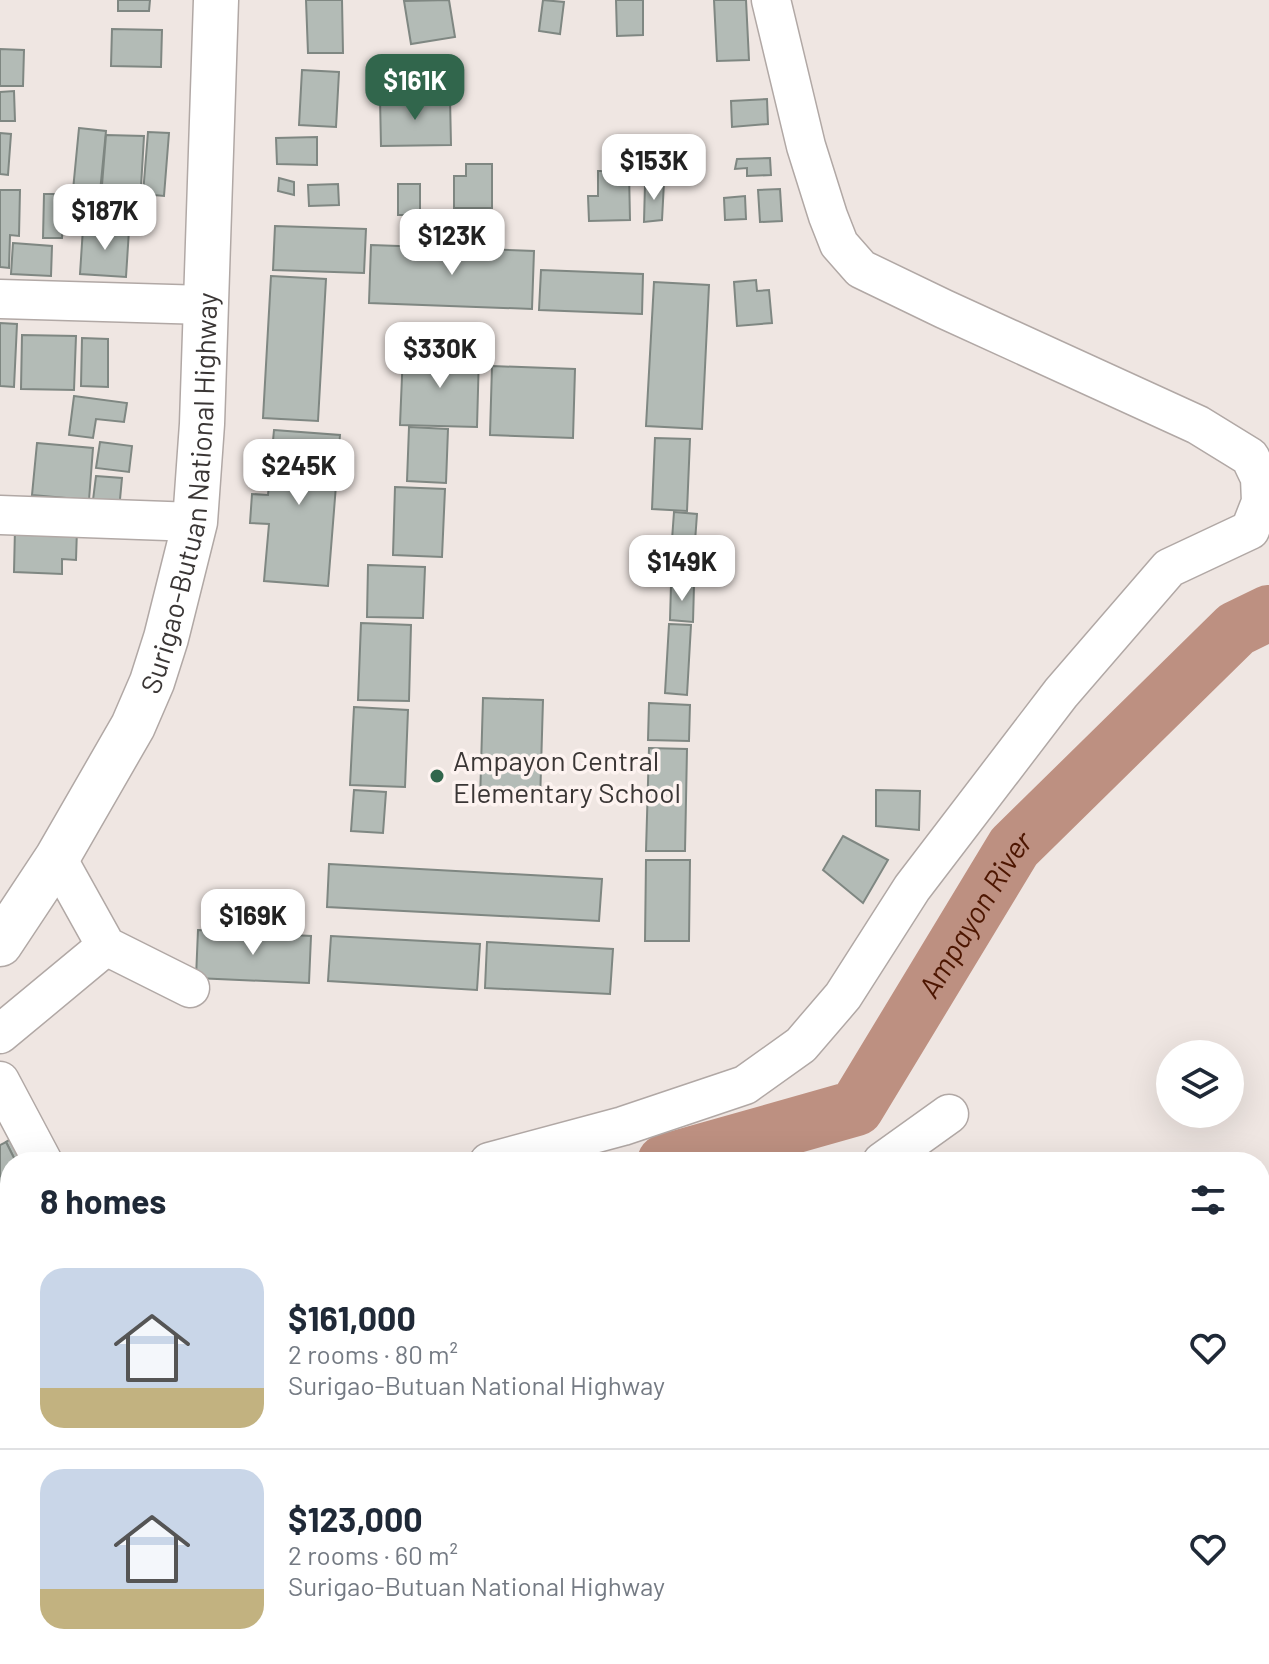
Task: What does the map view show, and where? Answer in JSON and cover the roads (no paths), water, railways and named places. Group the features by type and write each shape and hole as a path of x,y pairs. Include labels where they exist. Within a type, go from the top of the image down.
{"highway":[{"name":"Surigao-Butuan National Highway","path":"0,944 57,858 133,726 166,638 195,522 202,424 216,0"}],"street":[{"path":"526,1152 623,1126 745,1085 801,1045 843,996 912,888 1061,693 1169,568 1250,530 1261,502 1260,478 1250,457 1198,425 861,269 839,244 819,189 771,0"},
{"path":"0,299 206,305"},
{"path":"0,515 195,522"},
{"path":"57,858 106,946 190,988"},
{"path":"0,1034 106,946"},
{"path":"0,1081 38,1152"},
{"path":"896,1152 949,1114"}],"waterway":[{"name":"Ampayon River","path":"700,1152 856,1108 1014,847 1236,629 1269,613"}],"place":[{"name":"Ampayon Central Elementary School","path":"437,776"}]}
